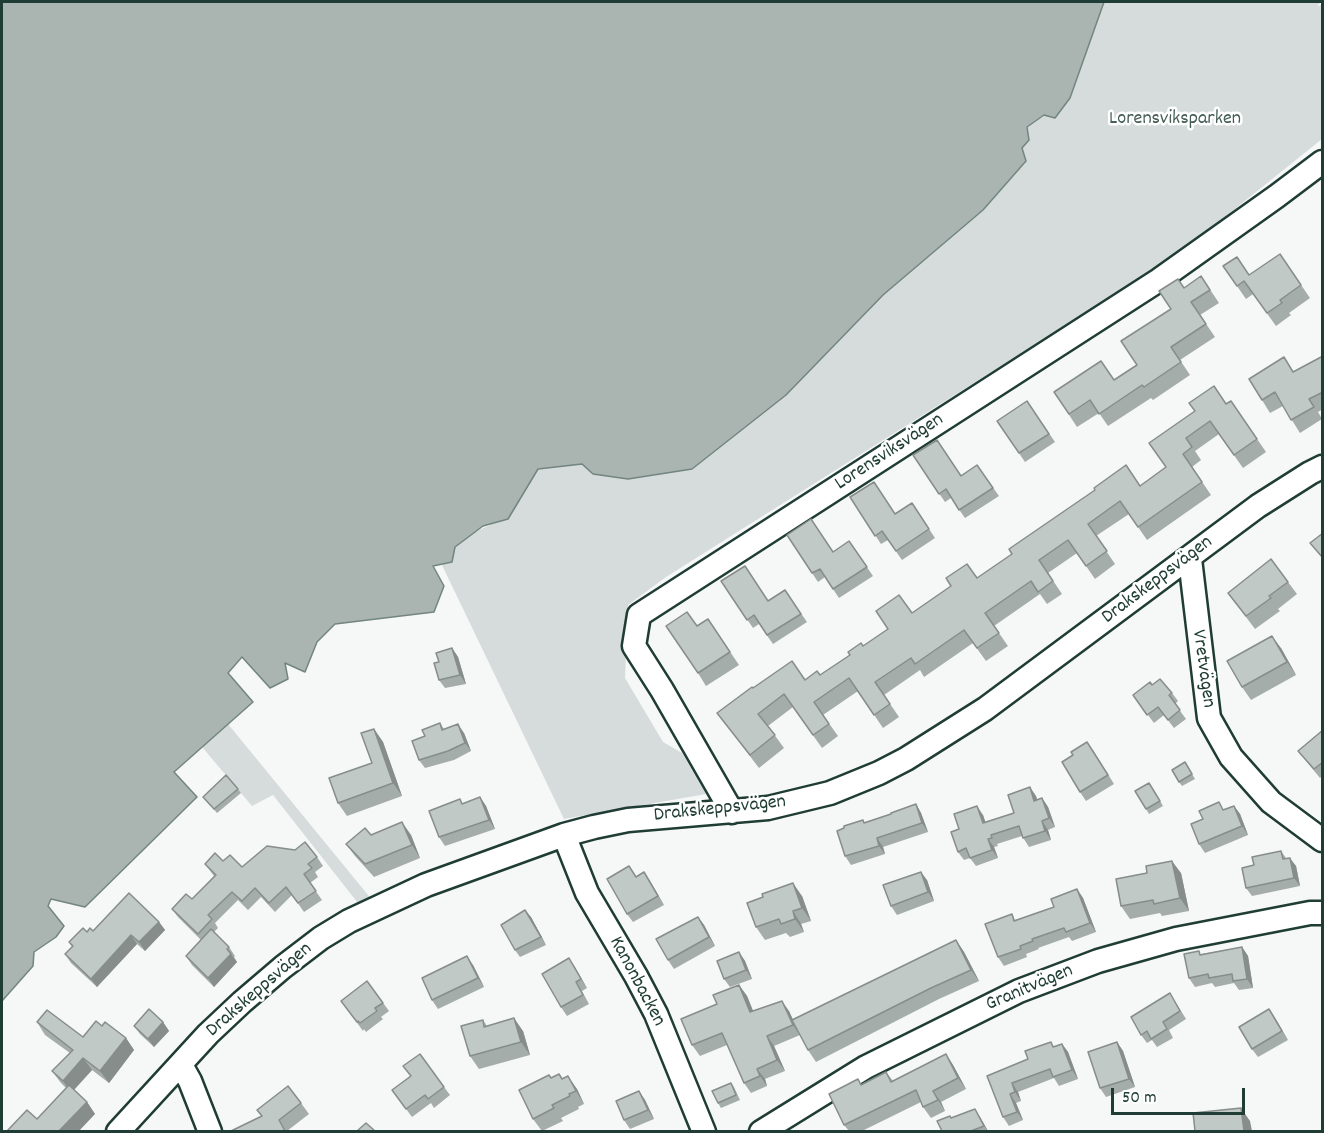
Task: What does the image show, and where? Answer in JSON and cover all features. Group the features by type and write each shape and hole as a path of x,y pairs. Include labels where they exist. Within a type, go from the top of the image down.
{"street":[{"name":"Lorensviksvägen","path":"732,812 634,646 639,615 1159,280 1323,162"},
{"name":"Drakskeppsvägen","path":"118,1131 208,1034 284,967 321,938 349,921 426,885 564,836 628,820 768,808 830,794 879,773 986,710 1262,503 1323,467"},
{"name":"Vretvägen","path":"1190,559 1209,718 1231,757 1271,802 1323,840"},
{"name":"Kanonbacken","path":"564,836 587,892 656,1014 704,1131"},
{"name":"Granitvägen","path":"761,1131 866,1067 1019,992 1098,960 1176,939 1310,913 1323,913"},
{"path":"181,1065 190,1081 210,1131"}],"green space":[{"name":"Lorensviksparken","path":"1104,2 1321,2 1317,6 1322,5 1322,139 1180,253 666,577 628,605 625,678 663,742 682,753 706,794 564,819 441,563 471,535 487,526 508,519 537,469 582,464 691,469 786,395 883,295 983,210 1026,161 1022,148 1027,127 1070,99"},
{"path":"228,724 377,906 365,912 273,795 252,806 202,747"}],"shaded area":[{"path":"2,2 1104,2 1070,98 1055,118 1044,115 1027,127 1029,140 1022,148 1026,161 983,210 883,295 786,395 692,469 628,479 593,474 582,464 538,469 508,519 483,526 455,547 452,562 433,566 444,586 434,612 335,624 317,642 305,672 285,663 288,679 270,688 242,657 228,673 253,702 174,772 197,797 85,907 51,899 48,906 64,926 56,937 34,952 33,966 2,1001"}],"building":[{"path":"1280,254 1301,285 1280,300 1282,303 1267,313 1244,281 1237,286 1223,266 1237,257 1249,275"},
{"path":"1201,276 1210,290 1191,302 1206,324 1171,347 1181,362 1099,414 1090,400 1069,414 1054,392 1101,361 1114,380 1137,365 1121,341 1171,309 1159,291 1178,279 1184,288"},
{"path":"1323,356 1323,392 1309,399 1314,407 1291,420 1275,392 1262,400 1249,379 1284,357 1293,372"},
{"path":"1214,386 1226,404 1231,401 1257,439 1234,455 1210,421 1186,438 1192,447 1183,454 1202,482 1138,527 1120,501 1088,524 1107,551 1086,566 1068,540 1039,560 1053,581 1038,592 1031,581 985,613 999,633 977,648 964,630 915,664 911,658 875,682 890,704 874,715 849,678 814,702 829,724 813,735 784,694 758,714 775,735 750,755 717,713 792,661 805,680 817,671 820,675 850,655 848,652 861,643 863,646 888,629 876,611 899,595 912,613 951,586 946,578 967,564 977,578 1012,554 1009,549 1095,490 1094,488 1126,465 1140,486 1166,467 1149,443 1195,411 1189,403"},
{"path":"1027,401 1049,434 1019,453 997,421"},
{"path":"937,440 961,476 977,465 993,488 959,510 946,489 939,494 913,455"},
{"path":"874,482 895,514 912,503 929,529 896,551 882,531 875,536 850,497"},
{"path":"811,519 833,552 849,541 867,567 833,589 820,569 812,573 787,535"},
{"path":"1323,533 1323,558 1310,543"},
{"path":"1271,559 1288,582 1246,616 1228,593"},
{"path":"745,566 768,601 785,590 801,614 767,635 754,615 747,620 721,581"},
{"path":"687,612 697,626 708,619 730,652 698,673 666,626"},
{"path":"1272,636 1287,662 1242,687 1227,661"},
{"path":"452,648 460,675 439,680 434,663 439,662 436,653"},
{"path":"1160,679 1172,693 1169,695 1180,710 1168,720 1158,707 1147,715 1133,695 1150,682 1152,685"},
{"path":"440,723 442,730 458,724 465,743 419,760 412,741 425,736 422,730"},
{"path":"374,729 393,783 338,803 329,778 372,763 361,733"},
{"path":"1323,730 1323,762 1314,769 1298,751"},
{"path":"1087,742 1108,775 1080,792 1062,762 1073,755 1071,752"},
{"path":"1185,762 1192,774 1179,782 1172,770"},
{"path":"226,775 238,789 214,809 203,797"},
{"path":"1149,783 1160,801 1146,809 1135,791"},
{"path":"1030,787 1034,801 1042,798 1049,818 1042,821 1045,831 1023,838 1019,826 991,835 992,838 988,839 992,850 970,858 966,848 958,852 951,832 959,829 954,814 977,806 983,823 1014,813 1008,795"},
{"path":"480,797 489,820 439,837 429,811 460,799 462,804"},
{"path":"1219,802 1223,810 1234,806 1242,826 1199,844 1191,824 1203,819 1199,811"},
{"path":"916,804 922,823 877,838 879,846 845,856 837,831 844,826 863,820 864,823"},
{"path":"402,822 412,845 365,864 346,844 365,828 371,835"},
{"path":"305,842 317,857 308,864 312,868 304,874 316,891 298,903 286,887 269,903 255,888 242,901 232,892 208,915 212,919 198,934 172,909 186,894 192,899 216,875 205,864 215,853 223,861 230,855 242,867 267,846 295,850"},
{"path":"1281,851 1283,859 1290,858 1294,878 1246,888 1242,868 1254,865 1252,857"},
{"path":"1172,861 1180,898 1154,904 1153,900 1121,906 1116,879 1147,873 1146,866"},
{"path":"629,866 636,877 644,872 658,896 627,914 607,879"},
{"path":"921,872 928,892 891,906 883,885"},
{"path":"793,883 802,908 793,911 795,919 781,924 779,919 756,927 747,903 763,897 762,894"},
{"path":"1077,889 1090,923 1066,932 1064,928 1032,939 1033,941 1020,946 1021,949 998,957 985,924 1012,914 1014,921 1054,907 1051,899"},
{"path":"129,893 159,922 139,942 131,935 91,979 65,954 73,946 69,942 83,928 87,932 90,928 93,931"},
{"path":"525,910 541,937 515,950 501,925"},
{"path":"698,917 709,937 668,960 656,939"},
{"path":"211,929 229,947 227,949 231,954 208,978 186,956"},
{"path":"956,940 971,970 808,1050 792,1020"},
{"path":"1242,947 1247,979 1233,981 1232,974 1209,978 1208,974 1189,978 1184,954 1199,951 1200,955"},
{"path":"739,952 746,970 724,979 717,961"},
{"path":"467,956 478,978 432,1000 422,978"},
{"path":"569,958 581,979 576,982 583,995 561,1007 542,974"},
{"path":"367,981 383,1003 375,1008 377,1011 360,1023 341,1001"},
{"path":"739,985 750,1012 782,1001 793,1025 767,1036 777,1060 757,1069 760,1076 744,1083 722,1033 692,1045 681,1019 717,1004 713,995"},
{"path":"1170,993 1180,1011 1163,1022 1167,1029 1151,1039 1147,1031 1141,1035 1131,1017"},
{"path":"149,1009 163,1022 148,1039 134,1026"},
{"path":"1269,1009 1282,1031 1252,1049 1239,1027"},
{"path":"47,1010 83,1037 96,1021 102,1026 105,1022 126,1038 100,1071 83,1058 63,1081 52,1071 73,1050 37,1022"},
{"path":"514,1018 521,1042 470,1056 461,1026 483,1020 484,1027"},
{"path":"1051,1042 1053,1047 1062,1044 1072,1070 1053,1077 1050,1069 1012,1083 1015,1092 1010,1094 1017,1112 1003,1117 987,1076 1028,1059 1025,1051"},
{"path":"1117,1042 1129,1079 1100,1088 1088,1052"},
{"path":"420,1054 444,1087 428,1099 425,1095 406,1109 392,1090 411,1076 403,1066"},
{"path":"946,1054 958,1078 933,1091 938,1100 923,1107 916,1090 844,1125 829,1094 858,1079 861,1085 886,1072 891,1082"},
{"path":"559,1074 562,1079 568,1076 576,1091 552,1105 554,1108 533,1119 519,1090 549,1075 551,1078"},
{"path":"731,1083 736,1095 718,1103 712,1091"},
{"path":"69,1085 87,1102 59,1131 7,1131 27,1110 37,1119"},
{"path":"288,1086 301,1103 279,1120 285,1131 231,1131 262,1116 257,1110"},
{"path":"639,1091 648,1110 624,1120 616,1101"},
{"path":"1241,1108 1244,1131 1195,1131 1193,1113"},
{"path":"975,1109 984,1126 971,1131 942,1131 937,1121 950,1116 951,1118"},
{"path":"366,1123 375,1131 357,1131"}]}
